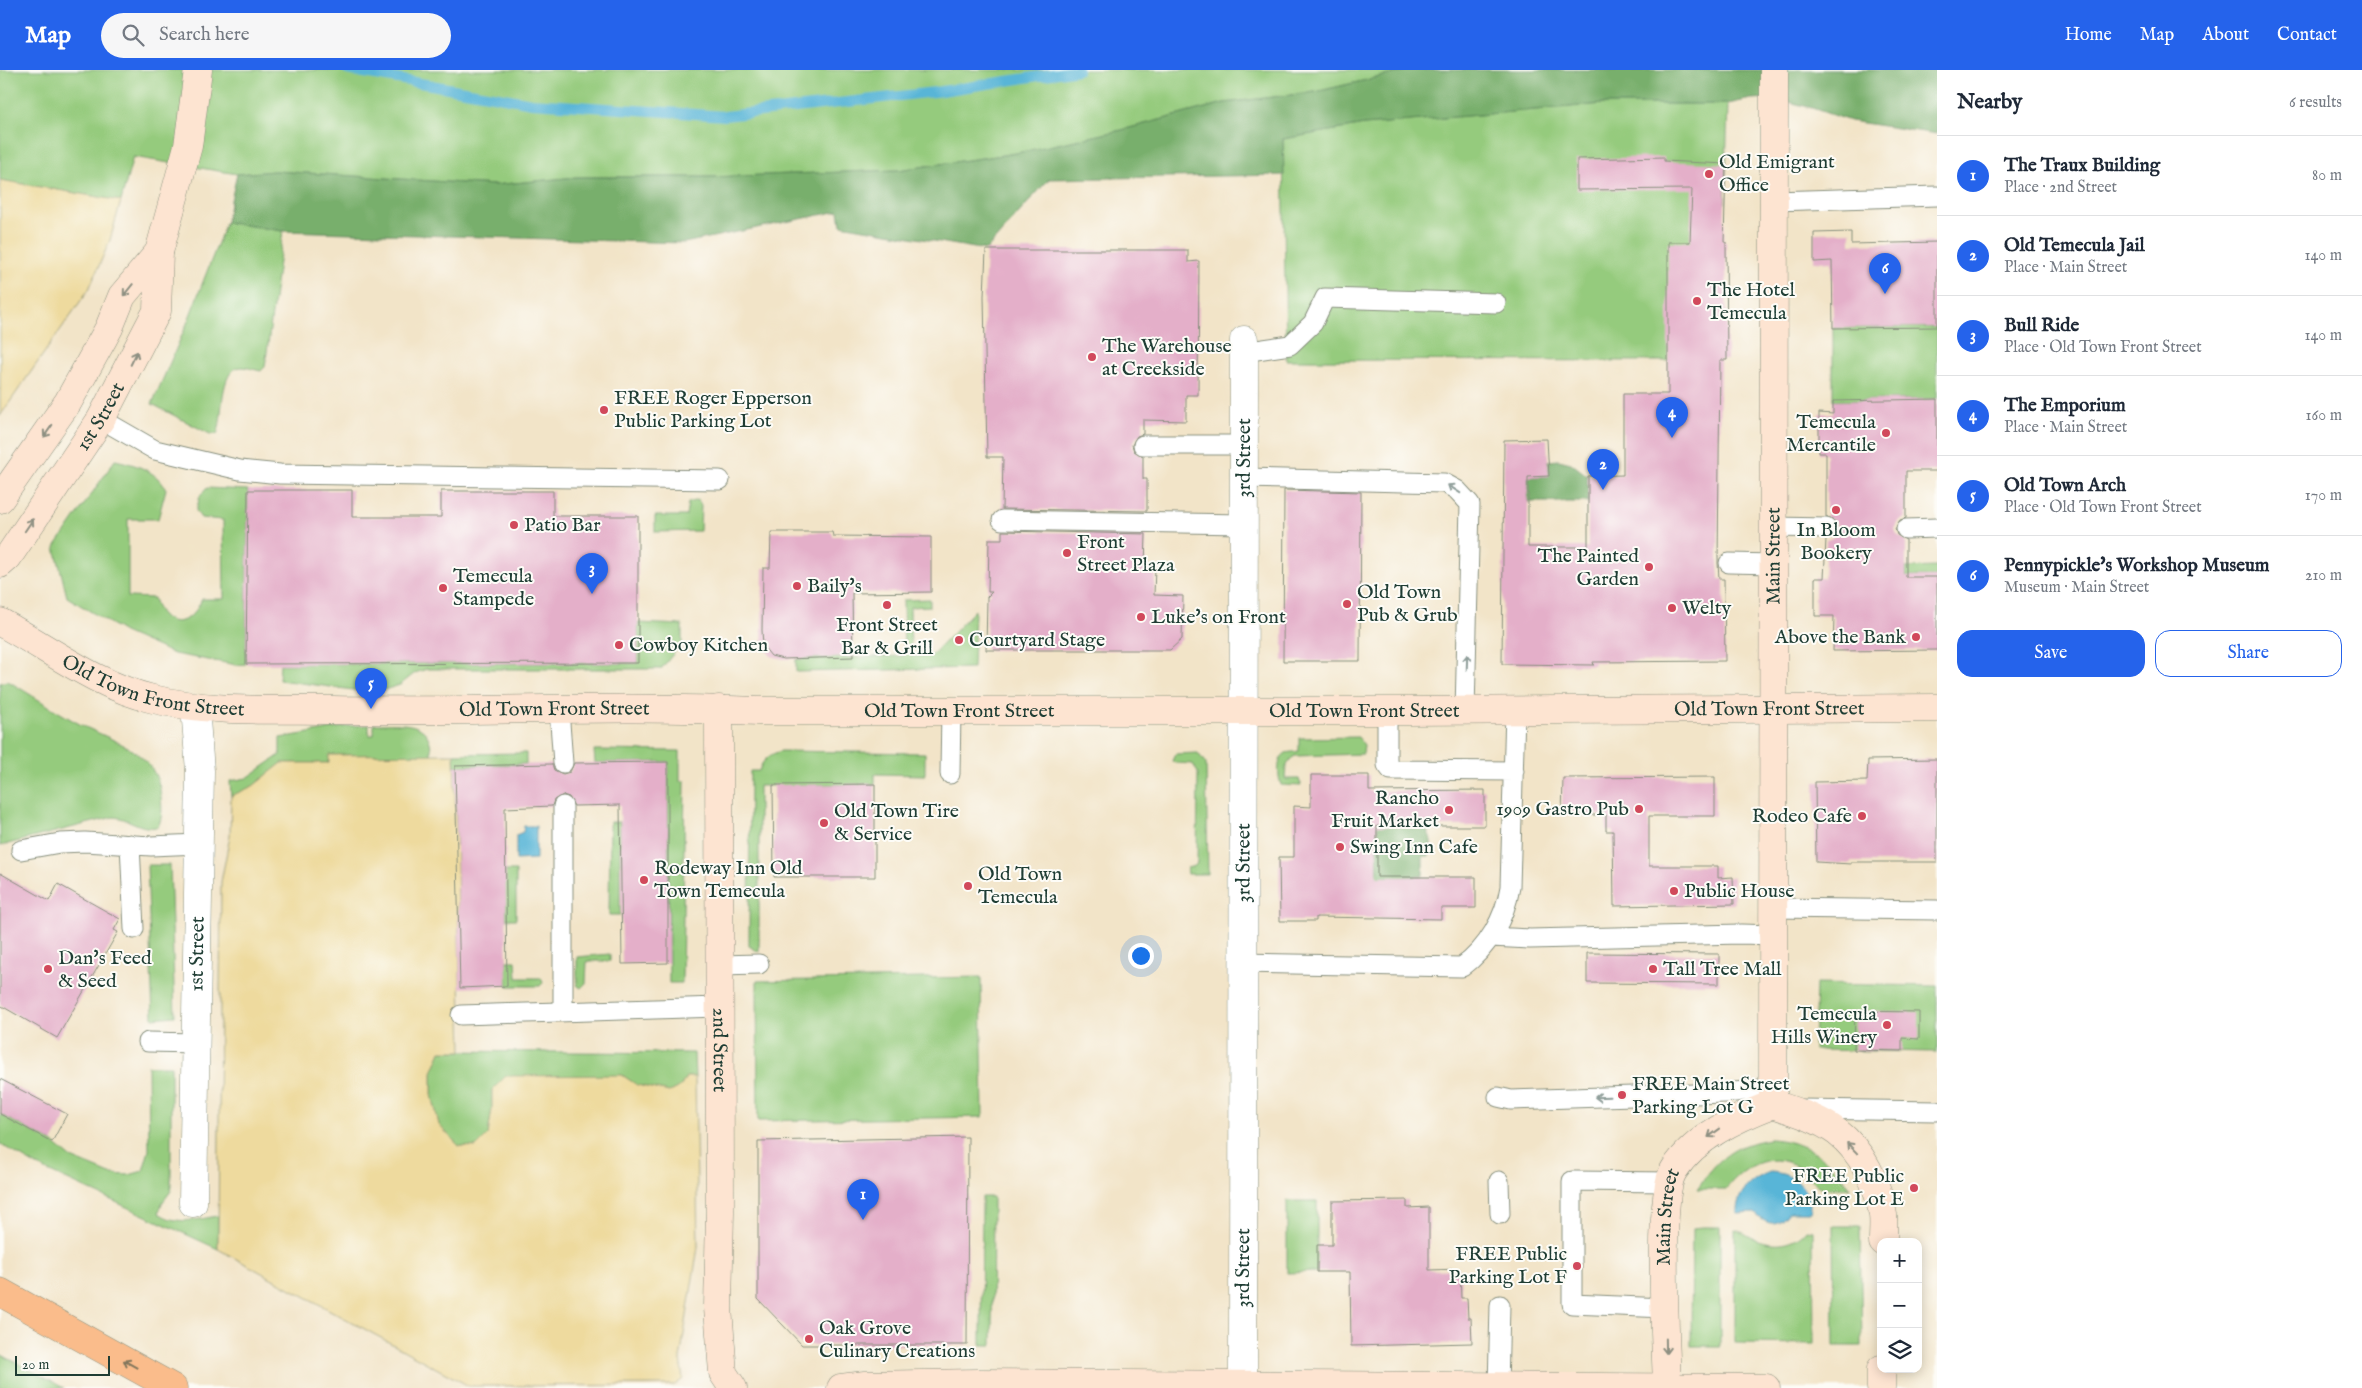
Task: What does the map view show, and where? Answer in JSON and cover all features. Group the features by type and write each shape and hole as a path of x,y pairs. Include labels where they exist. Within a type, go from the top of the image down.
{"highway":[{"path":"0,1292 173,1388"}],"street":[{"name":"1st Street","path":"0,564 8,557 101,419 157,311 159,252 188,146 198,70"},
{"name":"Main Street","path":"1667,1386 1665,1308 1666,1209 1673,1171 1696,1146 1730,1121 1778,1100 1773,935 1774,70"},
{"name":"1st Street","path":"0,499 68,402 109,328 122,296 159,252"},
{"name":"3rd Street","path":"1243,1386 1244,346"},
{"name":"Old Town Front Street","path":"0,622 91,675 117,687 153,699 195,706 359,710 1465,711 1937,708"},
{"name":"1st Street","path":"193,1203 200,771 195,706"},
{"name":"2nd Street","path":"719,709 720,1212 718,1308 723,1373 733,1388"},
{"path":"1778,1100 1837,1132 1859,1155 1874,1182 1883,1216 1883,1238"},
{"path":"1881,1373 1881,1388"},
{"path":"841,1388 865,1385 977,1383 1498,1388 1667,1386 1766,1388"}],"lane":[{"path":"1774,201 1937,196"},
{"path":"1244,346 1290,345 1313,324 1325,298 1496,303"},
{"path":"101,419 155,450 240,470 280,474 720,480"},
{"path":"1143,445 1243,445"},
{"path":"1243,478 1444,483 1457,490 1470,504 1465,711"},
{"path":"1002,520 1243,524"},
{"path":"1774,526 1826,528"},
{"path":"1906,529 1937,528"},
{"path":"1729,563 1774,564"},
{"path":"560,710 563,763"},
{"path":"950,774 951,710"},
{"path":"1388,710 1387,766 1391,770 1514,771"},
{"path":"1242,962 1462,967 1475,958 1491,937 1506,909 1510,887 1515,710"},
{"path":"562,806 564,1011"},
{"path":"22,850 68,843 151,846 199,844"},
{"path":"130,844 134,929"},
{"path":"1773,908 1937,910"},
{"path":"1491,937 1530,939 1741,934 1773,935"},
{"path":"720,965 759,964"},
{"path":"461,1015 720,1007"},
{"path":"148,1042 195,1043"},
{"path":"1498,1098 1511,1100 1715,1094 1937,1111"},
{"path":"1499,1181 1500,1214"},
{"path":"1665,1308 1572,1304 1572,1181 1670,1182"},
{"path":"1498,1388 1500,1305"}],"green space":[{"path":"0,70 1410,70 1315,92 1224,103 1122,130 1017,153 898,170 712,177 577,177 494,185 275,171 237,174 133,157 121,201 0,180"},
{"path":"1410,70 1937,70 1937,134 1850,121 1774,98 1751,99 1728,104 1603,104 1364,125 1283,139 1284,175 1049,179 986,250 841,225 839,211 684,243 283,231 226,222 237,174 275,171 494,185 577,177 712,177 898,170 1017,153 1122,130 1224,103 1315,92"},
{"path":"1603,104 1728,104 1725,203 1668,361 1286,360 1283,139 1364,125"},
{"path":"226,222 283,231 265,367 261,371 247,367 234,369 225,385 217,434 210,434 152,404 186,326"},
{"path":"1937,327 1937,399 1833,401 1833,328"},
{"path":"115,460 144,469 162,482 166,489 158,519 128,519 128,597 154,598 163,616 176,622 191,616 202,599 224,599 223,520 201,518 196,511 200,496 207,488 248,490 246,664 237,665 174,654 124,632 67,597 55,547"},
{"path":"1559,460 1571,463 1588,476 1588,502 1528,502 1528,477 1548,476 1548,461"},
{"path":"697,500 701,505 700,531 655,532 655,516 686,516 688,503"},
{"path":"1937,567 1937,577 1906,577 1906,568"},
{"path":"930,599 930,606 910,607 911,656 931,656 975,610 973,668 796,672 796,659 904,656 903,600"},
{"path":"638,623 682,625 682,643 661,669 427,669 415,673 400,685 374,693 373,683 368,683 368,692 279,680 280,664 638,663"},
{"path":"8,681 74,721 116,741 141,757 151,768 158,781 162,808 158,827 145,827 125,819 113,817 0,846 0,683"},
{"path":"374,724 404,724 421,729 427,735 431,755 330,755 329,763 282,763 253,786 231,796 230,781 247,778 280,755 280,738 349,726 369,725 369,735 374,735"},
{"path":"1358,737 1364,745 1363,754 1295,756 1288,763 1285,779 1299,779 1301,786 1281,785 1279,763 1286,753 1299,751 1299,738"},
{"path":"594,750 680,751 680,781 685,781 682,983 669,983 668,762 595,763"},
{"path":"781,751 925,753 925,775 875,774 875,784 759,786 759,952 749,946 750,771 759,771 767,758"},
{"path":"526,753 526,764 455,766 454,754"},
{"path":"1198,753 1206,764 1208,874 1188,874 1187,868 1195,866 1197,863 1198,773 1193,764 1175,763 1172,761 1175,754"},
{"path":"1377,814 1414,826 1423,826 1426,830 1431,844 1429,856 1423,856 1423,876 1405,877 1405,884 1354,873 1377,872"},
{"path":"610,822 620,822 620,915 609,915"},
{"path":"147,865 170,865 175,1016 153,1018"},
{"path":"505,871 516,871 516,919 506,919"},
{"path":"610,954 610,961 587,961 586,983 581,988 577,985 577,957"},
{"path":"506,961 516,961 517,978 541,978 543,983 540,986 507,986"},
{"path":"981,977 983,1117 758,1121 757,981"},
{"path":"1816,984 1937,986 1937,1052 1814,1050"},
{"path":"441,1051 694,1053 695,1077 686,1077 681,1086 669,1092 637,1085 622,1075 492,1090 492,1109 488,1135 476,1147 459,1146 439,1125 432,1095 432,1072"},
{"path":"148,1066 171,1066 171,1191 162,1203 159,1213 166,1217 180,1220 195,1220 218,1216 218,1249 37,1166 0,1144 0,1114 52,1142 71,1158 110,1174 129,1175 143,1171 149,1150"},
{"path":"1770,1139 1795,1143 1816,1153 1835,1168 1850,1188 1820,1187 1803,1170 1792,1164 1771,1160 1751,1166 1726,1189 1697,1189 1719,1161 1736,1149 1757,1141"},
{"path":"982,1197 993,1197 992,1345 981,1345"},
{"path":"1287,1201 1317,1201 1317,1272 1287,1273"},
{"path":"1833,1226 1860,1226 1862,1346 1834,1346"},
{"path":"1720,1227 1720,1346 1691,1346 1692,1228"},
{"path":"1735,1230 1760,1241 1774,1243 1788,1242 1806,1230 1813,1231 1814,1344 1735,1343"},
{"path":"0,1354 64,1388 0,1388"}],"sand":[{"path":"0,180 121,201 110,240 89,289 0,416"},
{"path":"454,754 462,1051 441,1051 432,1072 432,1095 439,1125 459,1146 476,1147 488,1135 492,1109 492,1090 506,1076 622,1075 637,1085 669,1092 681,1086 686,1077 695,1077 698,1247 680,1359 683,1379 675,1385 469,1386 218,1249 221,882 230,836 231,796 253,786 282,763 329,763 329,755"}],"water":[{"path":"524,826 536,826 536,859 516,860 516,835 523,832"},
{"path":"1770,1172 1786,1175 1799,1183 1808,1196 1811,1212 1789,1212 1781,1220 1772,1223 1755,1213 1737,1214 1737,1206 1742,1193 1751,1183"}],"building":[{"path":"1664,157 1664,161 1726,164 1724,242 1726,242 1727,360 1720,360 1718,563 1719,579 1724,579 1725,661 1593,662 1594,665 1502,664 1504,440 1547,439 1549,476 1528,477 1528,547 1588,547 1588,476 1623,475 1623,394 1668,394 1668,242 1690,242 1692,189 1577,190 1577,159"},
{"path":"1851,232 1851,244 1937,242 1937,327 1833,328 1832,261 1814,262 1814,233"},
{"name":"The Warehouse at Creekside","path":"986,250 1188,250 1188,262 1199,261 1198,395 1186,395 1186,421 1143,420 1143,434 1137,436 1132,445 1134,451 1143,456 1143,479 1147,479 1147,511 1002,509 1003,457 987,457 984,296"},
{"path":"1937,399 1937,471 1906,471 1906,518 1900,520 1895,529 1897,535 1906,540 1906,577 1937,577 1937,650 1833,651 1834,616 1815,616 1815,578 1824,578 1826,539 1832,538 1837,529 1836,522 1826,517 1826,453 1819,453 1819,413 1833,414 1833,401"},
{"name":"Temecula Stampede","path":"248,490 352,490 352,517 441,517 441,491 553,491 553,516 638,516 638,663 246,664"},
{"path":"1284,490 1361,492 1360,661 1283,661"},
{"name":"Front Street Plaza","path":"1002,531 1146,534 1145,568 1155,568 1154,595 1183,596 1182,639 1170,650 986,650 987,597 992,592 988,592 989,539 1002,539"},
{"path":"771,532 832,532 833,536 931,537 931,592 852,593 853,657 783,659 771,656 763,646 762,630 763,568 770,568"},
{"path":"1937,759 1937,862 1851,862 1851,864 1816,862 1815,782 1867,781 1868,760"},
{"name":"Rodeway Inn Old Town Temecula","path":"668,762 668,963 622,964 620,805 574,806 569,797 563,795 554,800 552,806 505,808 507,986 460,988 455,766 552,764 554,770 563,774 570,772 574,763"},
{"path":"1311,775 1369,775 1369,791 1485,790 1485,826 1377,826 1377,877 1476,877 1476,908 1441,908 1441,919 1316,917 1316,921 1280,921 1279,857 1294,857 1294,806 1311,807"},
{"path":"1715,777 1715,816 1649,816 1649,866 1718,866 1718,878 1733,877 1734,904 1614,906 1613,831 1606,831 1606,815 1562,815 1563,778"},
{"name":"Old Town Tire & Service","path":"875,784 875,877 774,877 773,785"},
{"name":"Dan's Feed & Seed","path":"0,873 49,901 58,884 120,919 114,930 118,932 57,1038 0,1005"},
{"name":"Tall Tree Mall","path":"1587,953 1719,954 1719,984 1587,983"},
{"name":"Temecula Hills Winery","path":"1855,1011 1919,1012 1919,1039 1902,1038 1902,1051 1854,1050"},
{"path":"0,1079 67,1114 52,1142 0,1114"},
{"path":"968,1137 967,1345 802,1345 758,1299 758,1141"},
{"path":"1407,1200 1407,1208 1429,1207 1429,1270 1460,1269 1461,1298 1467,1298 1468,1318 1471,1318 1472,1343 1351,1346 1350,1272 1317,1272 1317,1245 1332,1245 1332,1201"}],"waterway":[{"path":"347,70 532,103 725,116 935,92 1078,70"}],"place":[{"name":"Old Emigrant Office","path":"1709,174"},
{"name":"Pennypickle's Workshop Museum","path":"1885,294"},
{"name":"The Hotel Temecula","path":"1697,301"},
{"name":"The Warehouse at Creekside","path":"1092,357"},
{"name":"FREE Roger Epperson Public Parking Lot","path":"604,410"},
{"name":"Temecula Mercantile","path":"1886,433"},
{"name":"The Emporium","path":"1672,438"},
{"name":"Old Temecula Jail","path":"1603,490"},
{"name":"In Bloom Bookery","path":"1836,510"},
{"name":"Patio Bar","path":"514,525"},
{"name":"Front Street Plaza","path":"1067,553"},
{"name":"The Painted Garden","path":"1649,567"},
{"name":"Baily's","path":"797,586"},
{"name":"Temecula Stampede","path":"443,588"},
{"name":"Bull Ride","path":"592,594"},
{"name":"Old Town Pub & Grub","path":"1347,604"},
{"name":"Front Street Bar & Grill","path":"887,605"},
{"name":"Welty","path":"1672,608"},
{"name":"Luke's on Front","path":"1141,617"},
{"name":"Above the Bank","path":"1916,637"},
{"name":"Courtyard Stage","path":"959,640"},
{"name":"Cowboy Kitchen","path":"619,645"},
{"name":"Old Town Arch","path":"371,709"},
{"name":"1909 Gastro Pub","path":"1639,809"},
{"name":"Rancho Fruit Market","path":"1449,810"},
{"name":"Rodeo Cafe","path":"1862,816"},
{"name":"Old Town Tire & Service","path":"824,823"},
{"name":"Swing Inn Cafe","path":"1340,847"},
{"name":"Rodeway Inn Old Town Temecula","path":"644,880"},
{"name":"Old Town Temecula","path":"968,886"},
{"name":"Public House","path":"1674,891"},
{"name":"Dan's Feed & Seed","path":"48,969"},
{"name":"Tall Tree Mall","path":"1653,969"},
{"name":"Temecula Hills Winery","path":"1887,1025"},
{"name":"FREE Main Street Parking Lot G","path":"1622,1095"},
{"name":"FREE Public Parking Lot E","path":"1914,1188"},
{"name":"The Traux Building","path":"863,1220"},
{"name":"FREE Public Parking Lot F","path":"1577,1266"},
{"name":"Oak Grove Culinary Creations","path":"809,1339"}]}
